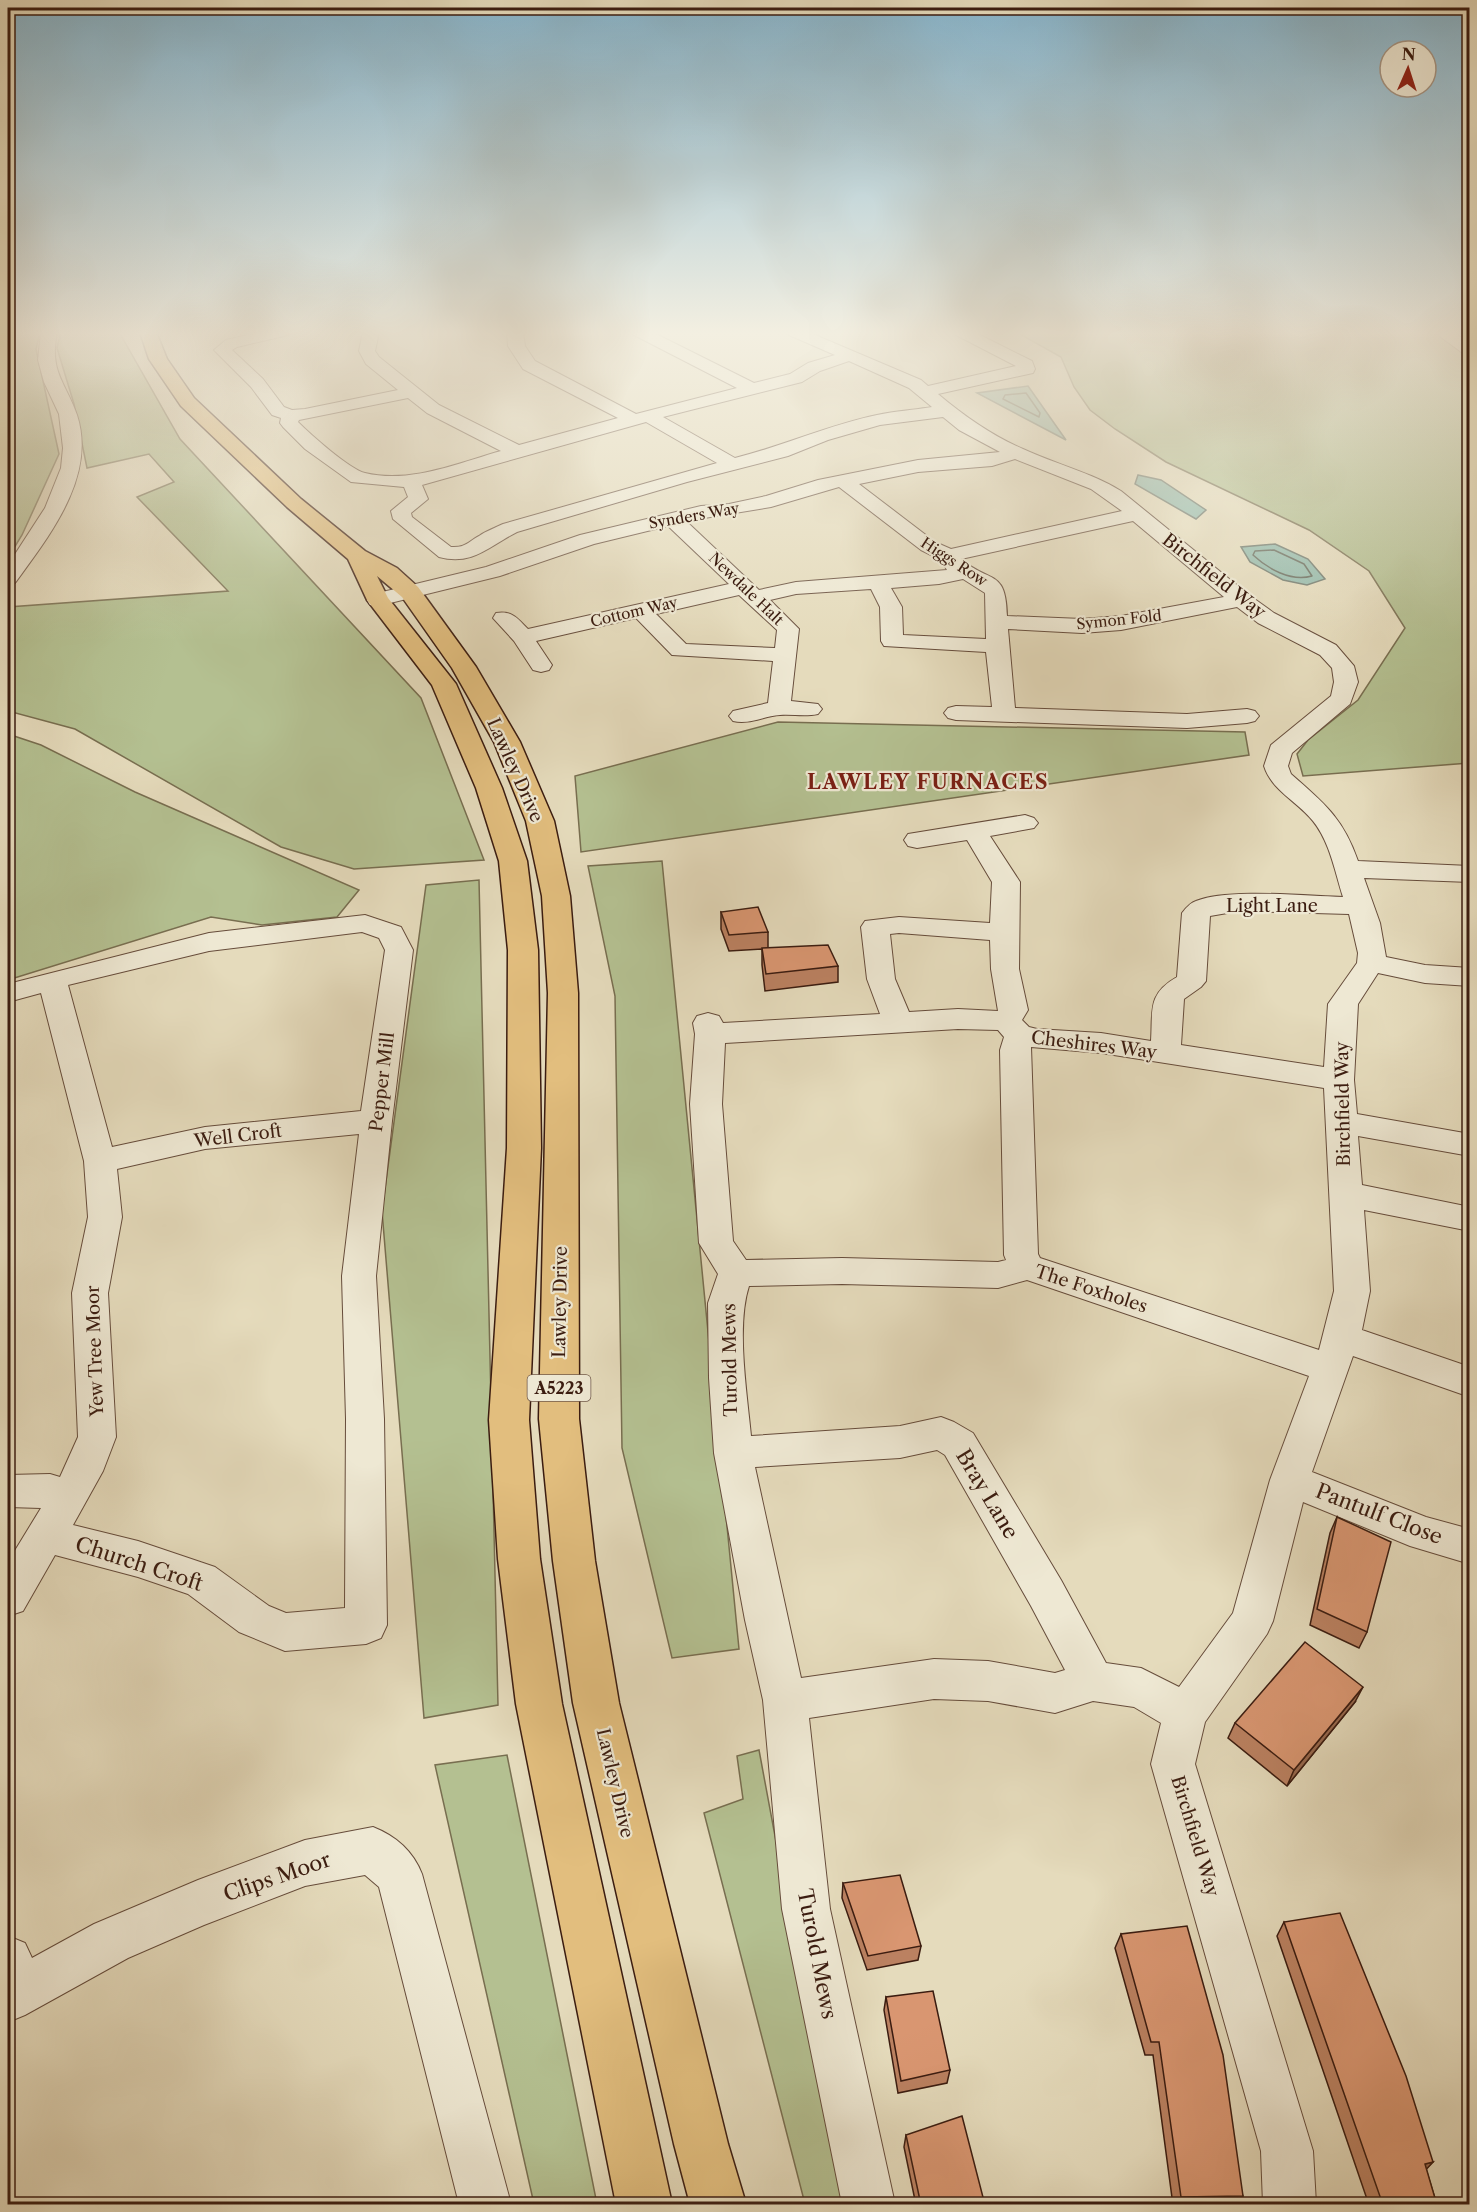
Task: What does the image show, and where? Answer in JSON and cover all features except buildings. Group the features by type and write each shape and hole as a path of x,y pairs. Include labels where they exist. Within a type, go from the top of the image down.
{"main road":[{"name":"Lawley Drive","path":"222,435 294,503 357,556 464,667 507,742 540,821 556,896 563,993 559,1419 574,1561 596,1703 700,2144 718,2205"},
{"name":"Lawley Drive","path":"357,556 389,573 394,596 444,684 489,788 513,861 523,950 524,1148 509,1420 519,1559 539,1704 644,2205"}],"street":[{"path":"8,579 35,540 62,492 74,455 72,435"},
{"path":"301,435 311,445 358,478 411,482 576,435"},
{"path":"485,435 516,451"},
{"path":"675,435 732,464"},
{"path":"411,482 418,499 401,511 403,519 446,553 459,554 473,551 486,540 510,528 781,452 825,435"},
{"name":"Birchfield Way","path":"982,435 1016,453 1098,485 1266,618 1328,650 1343,666 1346,682 1342,699 1280,750 1276,766 1280,777 1322,815 1336,836 1360,906 1372,953 1371,963 1343,1004 1339,1080 1344,1194 1352,1292 1336,1353 1289,1480 1252,1621 1185,1714 1173,1764 1287,2151 1290,2205"},
{"name":"Synders Way","path":"394,596 493,572 587,538 672,519 771,501 843,481 918,466 992,460 1016,453"},
{"name":"Higgs Row","path":"843,481 928,546 949,556 954,565 991,586 996,593 997,646 1004,714"},
{"path":"949,556 1137,514"},
{"name":"Newdale Halt","path":"672,519 788,629 783,655 779,708"},
{"name":"Cottom Way","path":"523,637 640,610 751,592 878,584 939,578 966,572"},
{"path":"878,584 891,608 892,641 997,646"},
{"name":"Symon Fold","path":"997,622 1082,626 1121,623 1241,600"},
{"path":"640,610 680,650 783,655"},
{"path":"504,618 523,637 541,665"},
{"path":"741,716 779,708 810,709"},
{"path":"956,713 1187,721 1247,716"},
{"path":"917,840 1025,823"},
{"path":"974,831 1006,882 1005,969 1016,1050 1021,1255 1028,1267"},
{"path":"1346,869 1470,874"},
{"name":"Light Lane","path":"1165,1054 1169,999 1172,992 1191,981 1196,913 1204,907 1239,903 1360,906"},
{"name":"Pepper Mill","path":"8,993 209,942 365,923 391,933 399,950 376,1121 359,1276 365,1419 366,1624"},
{"path":"899,1023 881,979 875,927 899,925 1004,932"},
{"path":"1371,963 1425,974 1470,977"},
{"name":"Yew Tree Moor","path":"8,1598 84,1471 97,1437 90,1293 105,1217 100,1161 52,980"},
{"name":"Cheshires Way","path":"736,1273 716,1243 706,1104 709,1028 899,1023 958,1019 1165,1054 1339,1080"},
{"name":"Well Croft","path":"100,1161 205,1138 376,1121"},
{"path":"1342,1122 1470,1145"},
{"path":"1344,1194 1470,1219"},
{"name":"The Foxholes","path":"736,1273 864,1271 998,1275 1028,1267 1336,1353 1470,1382"},
{"name":"Turold Mews","path":"736,1273 726,1303 733,1454 766,1620 785,1700 806,1909 868,2205"},
{"name":"Bray Lane","path":"733,1454 900,1442 941,1433 959,1444 1047,1593 1094,1681"},
{"name":"Pantulf Close","path":"1289,1480 1436,1539 1470,1547"},
{"path":"8,1491 50,1491 69,1496"},
{"name":"Church Croft","path":"44,1535 138,1559 201,1580 254,1619 285,1632 366,1624"},
{"path":"785,1700 821,1697 934,1679 988,1682 1055,1693 1094,1681 1141,1688 1185,1714"},
{"name":"Clips Moor","path":"10,1984 198,1904 305,1863 373,1850 399,1874 485,2205"}],"shaded area":[{"path":"8,435 55,435 59,454 22,535 8,558"},
{"path":"80,435 178,435 421,698 484,860 354,869 281,847 75,729 8,711 8,607 228,591 137,497 174,482 149,454 87,468"},
{"path":"1125,435 1469,435 1469,763 1303,776 1297,754 1308,740 1358,700 1405,628 1369,571 1309,530 1166,462"},
{"path":"778,722 1245,732 1249,755 581,852 575,776"},
{"path":"8,734 41,745 135,792 359,890 337,917 262,925 211,917 8,980"},
{"path":"662,861 739,1649 672,1658 622,1448 615,996 588,866"},
{"path":"479,880 498,1705 424,1718 382,1211 426,885"},
{"path":"759,1750 833,2148 847,2204 805,2204 704,1813 743,1799 737,1756"},
{"path":"507,1755 597,2204 534,2204 435,1765"}],"water":[{"path":"1138,475 1161,480 1206,510 1196,519 1135,484"},
{"path":"1275,544 1308,559 1325,579 1307,585 1283,580 1250,562 1241,547"}],"district":[{"name":"LAWLEY FURNACES","path":"928,782"}]}
